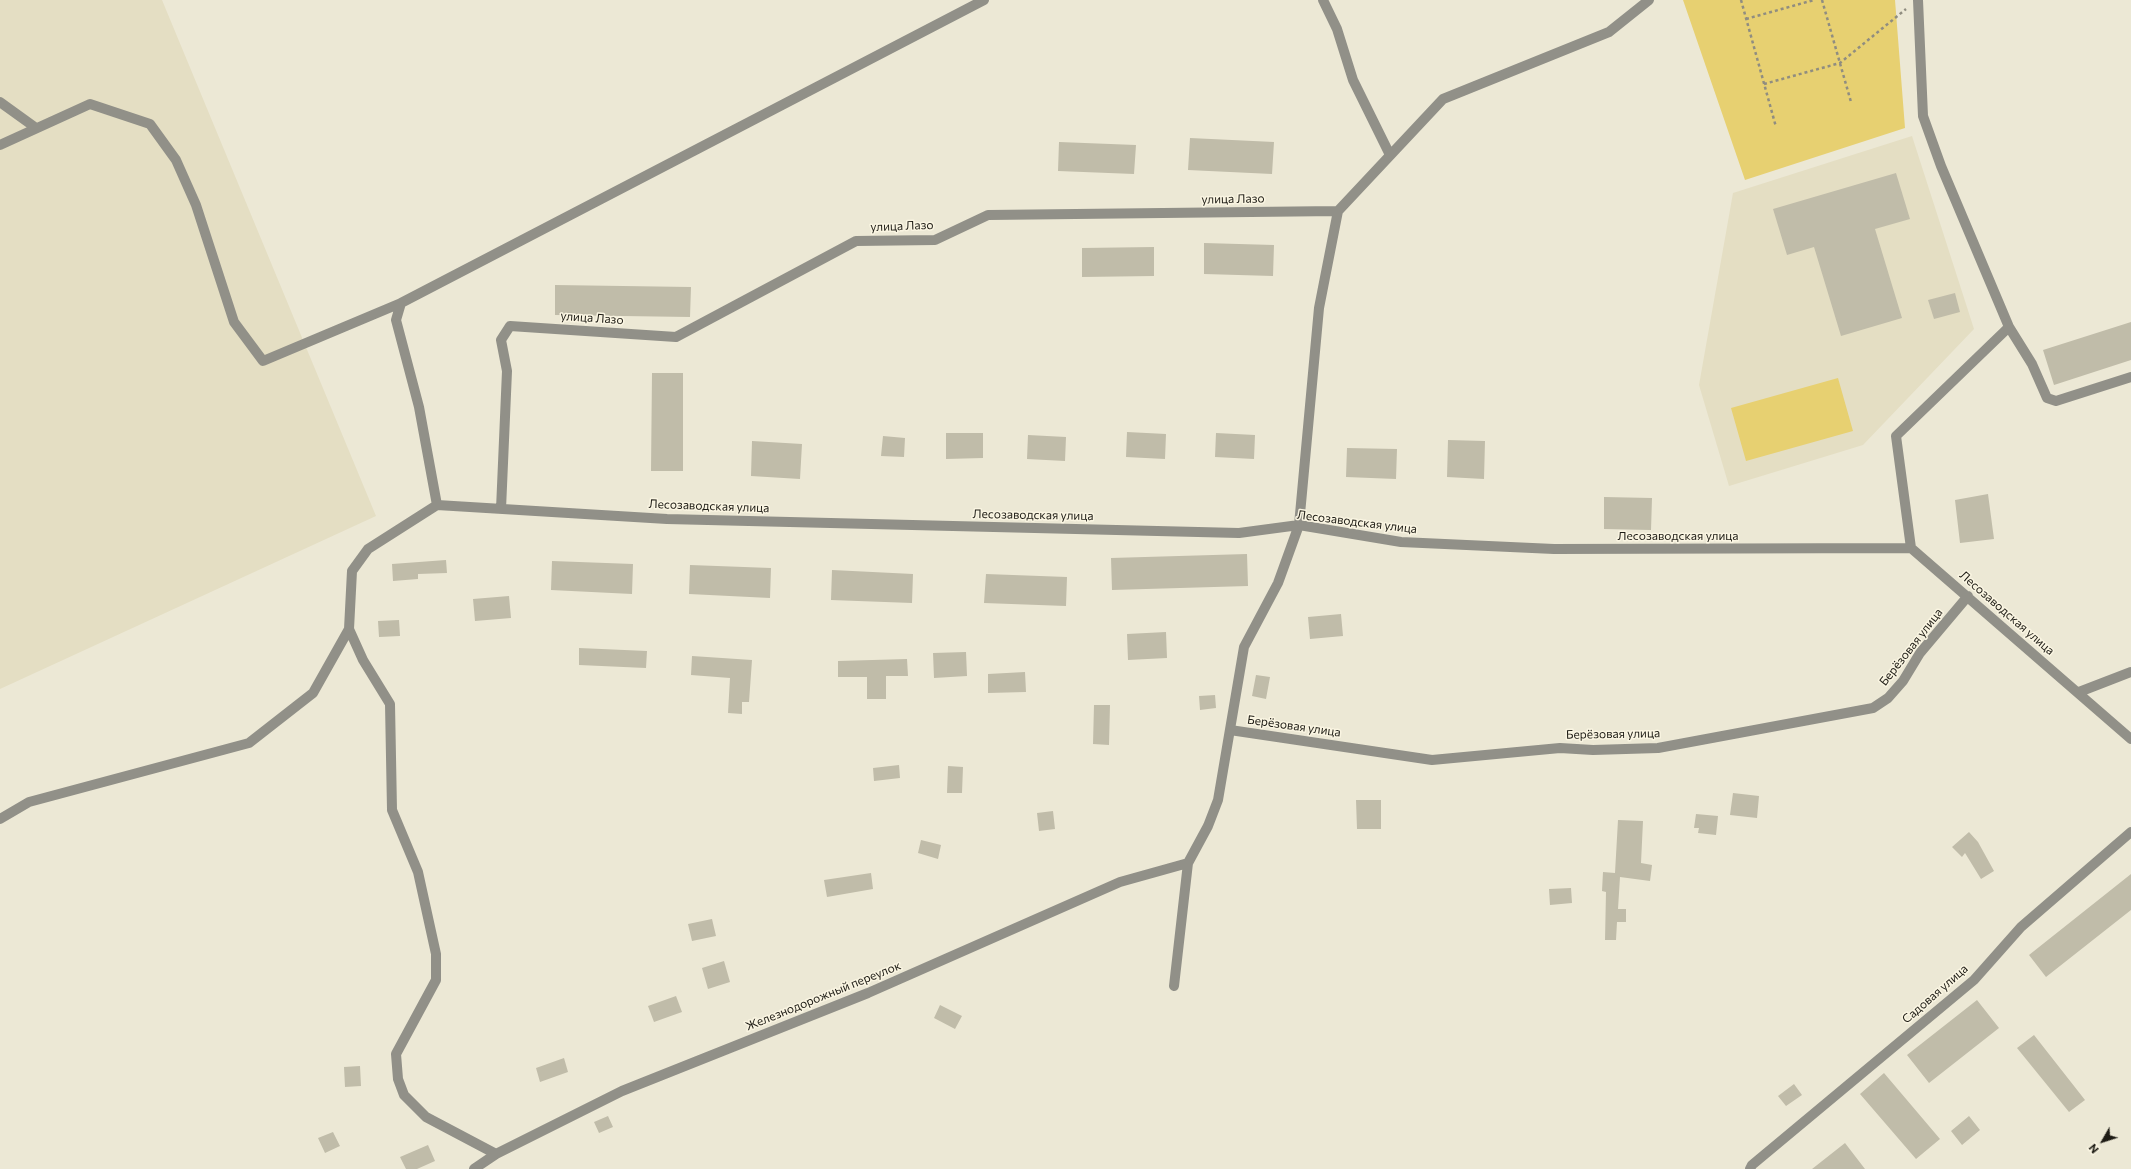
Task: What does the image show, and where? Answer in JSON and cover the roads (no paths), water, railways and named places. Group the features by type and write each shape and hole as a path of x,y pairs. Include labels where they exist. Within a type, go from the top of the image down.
{"street":[{"path":"0,145 90,104 150,124 176,160 196,205 234,322 263,361 401,303 984,0"},
{"path":"1323,0 1337,29 1353,80 1390,155"},
{"path":"1174,986 1188,863 1208,826 1218,800 1244,646 1278,583 1299,525 1319,308 1338,211 1443,99 1609,32 1649,0"},
{"path":"1915,2 1923,116 1941,166 2009,327 2032,364 2047,398 2056,401 2131,377"},
{"path":"0,102 36,128"},
{"name":"улица Лазо","path":"501,509 506,371 501,340 510,326 676,337 856,241 935,240 988,214 1338,211"},
{"path":"0,819 29,802 249,743 313,693 349,629 352,571 368,549 437,505 419,407 396,320 401,303"},
{"path":"1912,548 1896,436 2009,327"},
{"name":"Лесозаводская улица","path":"437,505 667,519 1239,533 1299,525 1401,542 1554,549 1912,548 2079,692 2131,739"},
{"name":"Берёзовая улица","path":"1230,730 1432,760 1560,748 1593,750 1658,748 1873,708 1888,698 1903,680 1920,653 1968,596"},
{"path":"349,629 364,660 390,704 392,810 418,872 436,954 436,980 396,1054 398,1079 404,1095 426,1117 496,1154"},
{"path":"2079,692 2131,672"},
{"name":"Садовая улица","path":"1750,1169 1752,1165 1974,980 2021,927 2131,832"},
{"name":"Железнодорожный переулок","path":"474,1169 496,1154 622,1091 868,993 1120,882 1188,863"}]}
